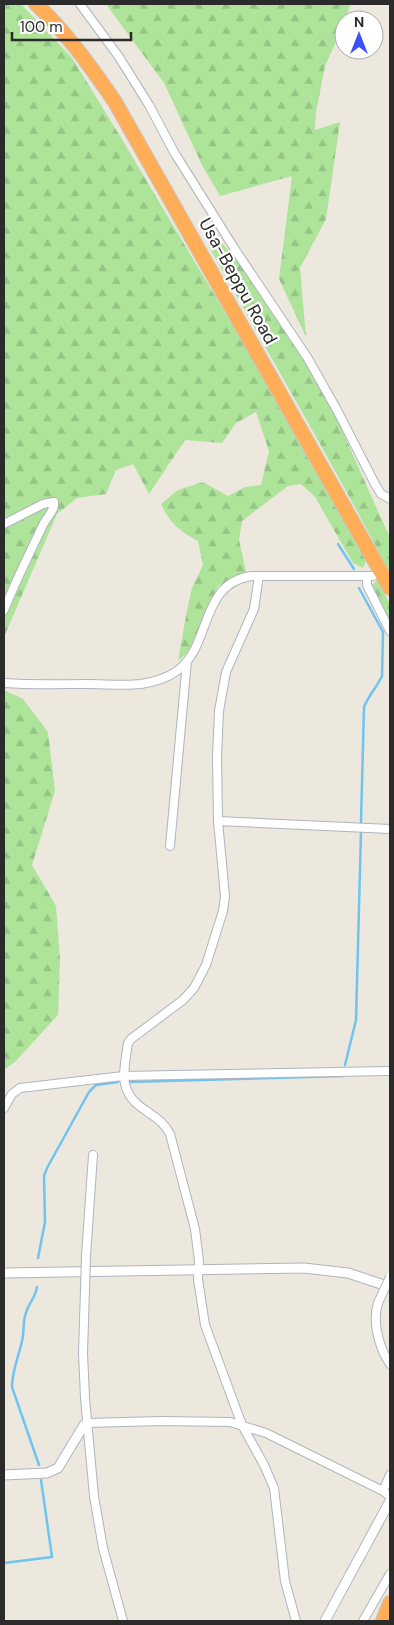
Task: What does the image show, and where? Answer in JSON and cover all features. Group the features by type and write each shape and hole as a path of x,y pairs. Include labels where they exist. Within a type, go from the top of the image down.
{"highway":[{"name":"Usa-Beppu Road","path":"36,4 69,39 115,102 390,588"},
{"path":"383,1621 390,1603"}],"street":[{"path":"80,4 107,39 141,91 179,160 234,248 307,357 381,494 390,499"},
{"path":"4,524 43,504 54,502 55,507 25,562 4,610"},
{"path":"259,576 254,609 232,657 223,688 217,748 218,822 225,896 223,911 206,965 194,988 183,1000 131,1039 128,1043 123,1076 125,1089 130,1096 143,1109 164,1123 170,1134 195,1229 199,1261 198,1279 205,1325 242,1425 264,1465 274,1488 285,1581 296,1621"},
{"path":"4,683 140,684 158,680 177,670 187,661 193,653 214,602 221,592 243,578 259,576 370,576 367,585 390,630"},
{"path":"170,846 187,661"},
{"path":"218,822 390,829"},
{"path":"4,1108 12,1094 20,1088 123,1076 390,1071"},
{"path":"92,1156 83,1353 94,1496 103,1548 123,1621"},
{"path":"4,1273 198,1269 317,1269 348,1273 390,1287"},
{"path":"390,1277 376,1310 378,1334 390,1364"},
{"path":"4,1475 47,1473 58,1468 84,1425 88,1423 230,1422 266,1433 390,1496"},
{"path":"383,1491 390,1475"},
{"path":"325,1621 390,1501"},
{"path":"364,1621 390,1574"}],"green space":[{"path":"4,4 21,4 72,58 253,360 346,521 366,561 363,568 353,563 315,497 301,484 288,486 242,521 239,540 246,572 218,586 188,652 178,661 192,588 203,565 198,541 185,534 176,526 161,504 178,490 203,482 228,496 245,487 261,485 269,451 256,412 236,423 222,443 185,440 149,494 133,464 116,470 106,494 77,498 57,514 4,637"},
{"path":"106,4 350,4 348,10 334,10 334,47 325,66 316,112 315,130 340,122 326,219 300,268 306,337 279,279 292,176 220,196 203,167 164,83"},
{"path":"211,230 280,311 337,419 390,538 390,573 323,449 208,245"},
{"path":"377,580 390,604 390,623 372,586"},
{"path":"4,690 23,699 48,732 55,791 32,865 56,906 60,960 58,1015 16,1061 4,1070"}],"waterway":[{"path":"338,544 354,569"},
{"path":"359,588 383,632 382,676 364,707 361,822"},
{"path":"345,1065 356,1020 361,832"},
{"path":"129,1082 343,1076"},
{"path":"38,1258 45,1222 44,1176 47,1168 89,1092 96,1085 118,1082"},
{"path":"37,1287 25,1316 23,1336 13,1374 12,1387 39,1465"},
{"path":"4,1563 52,1557 41,1480"}]}
